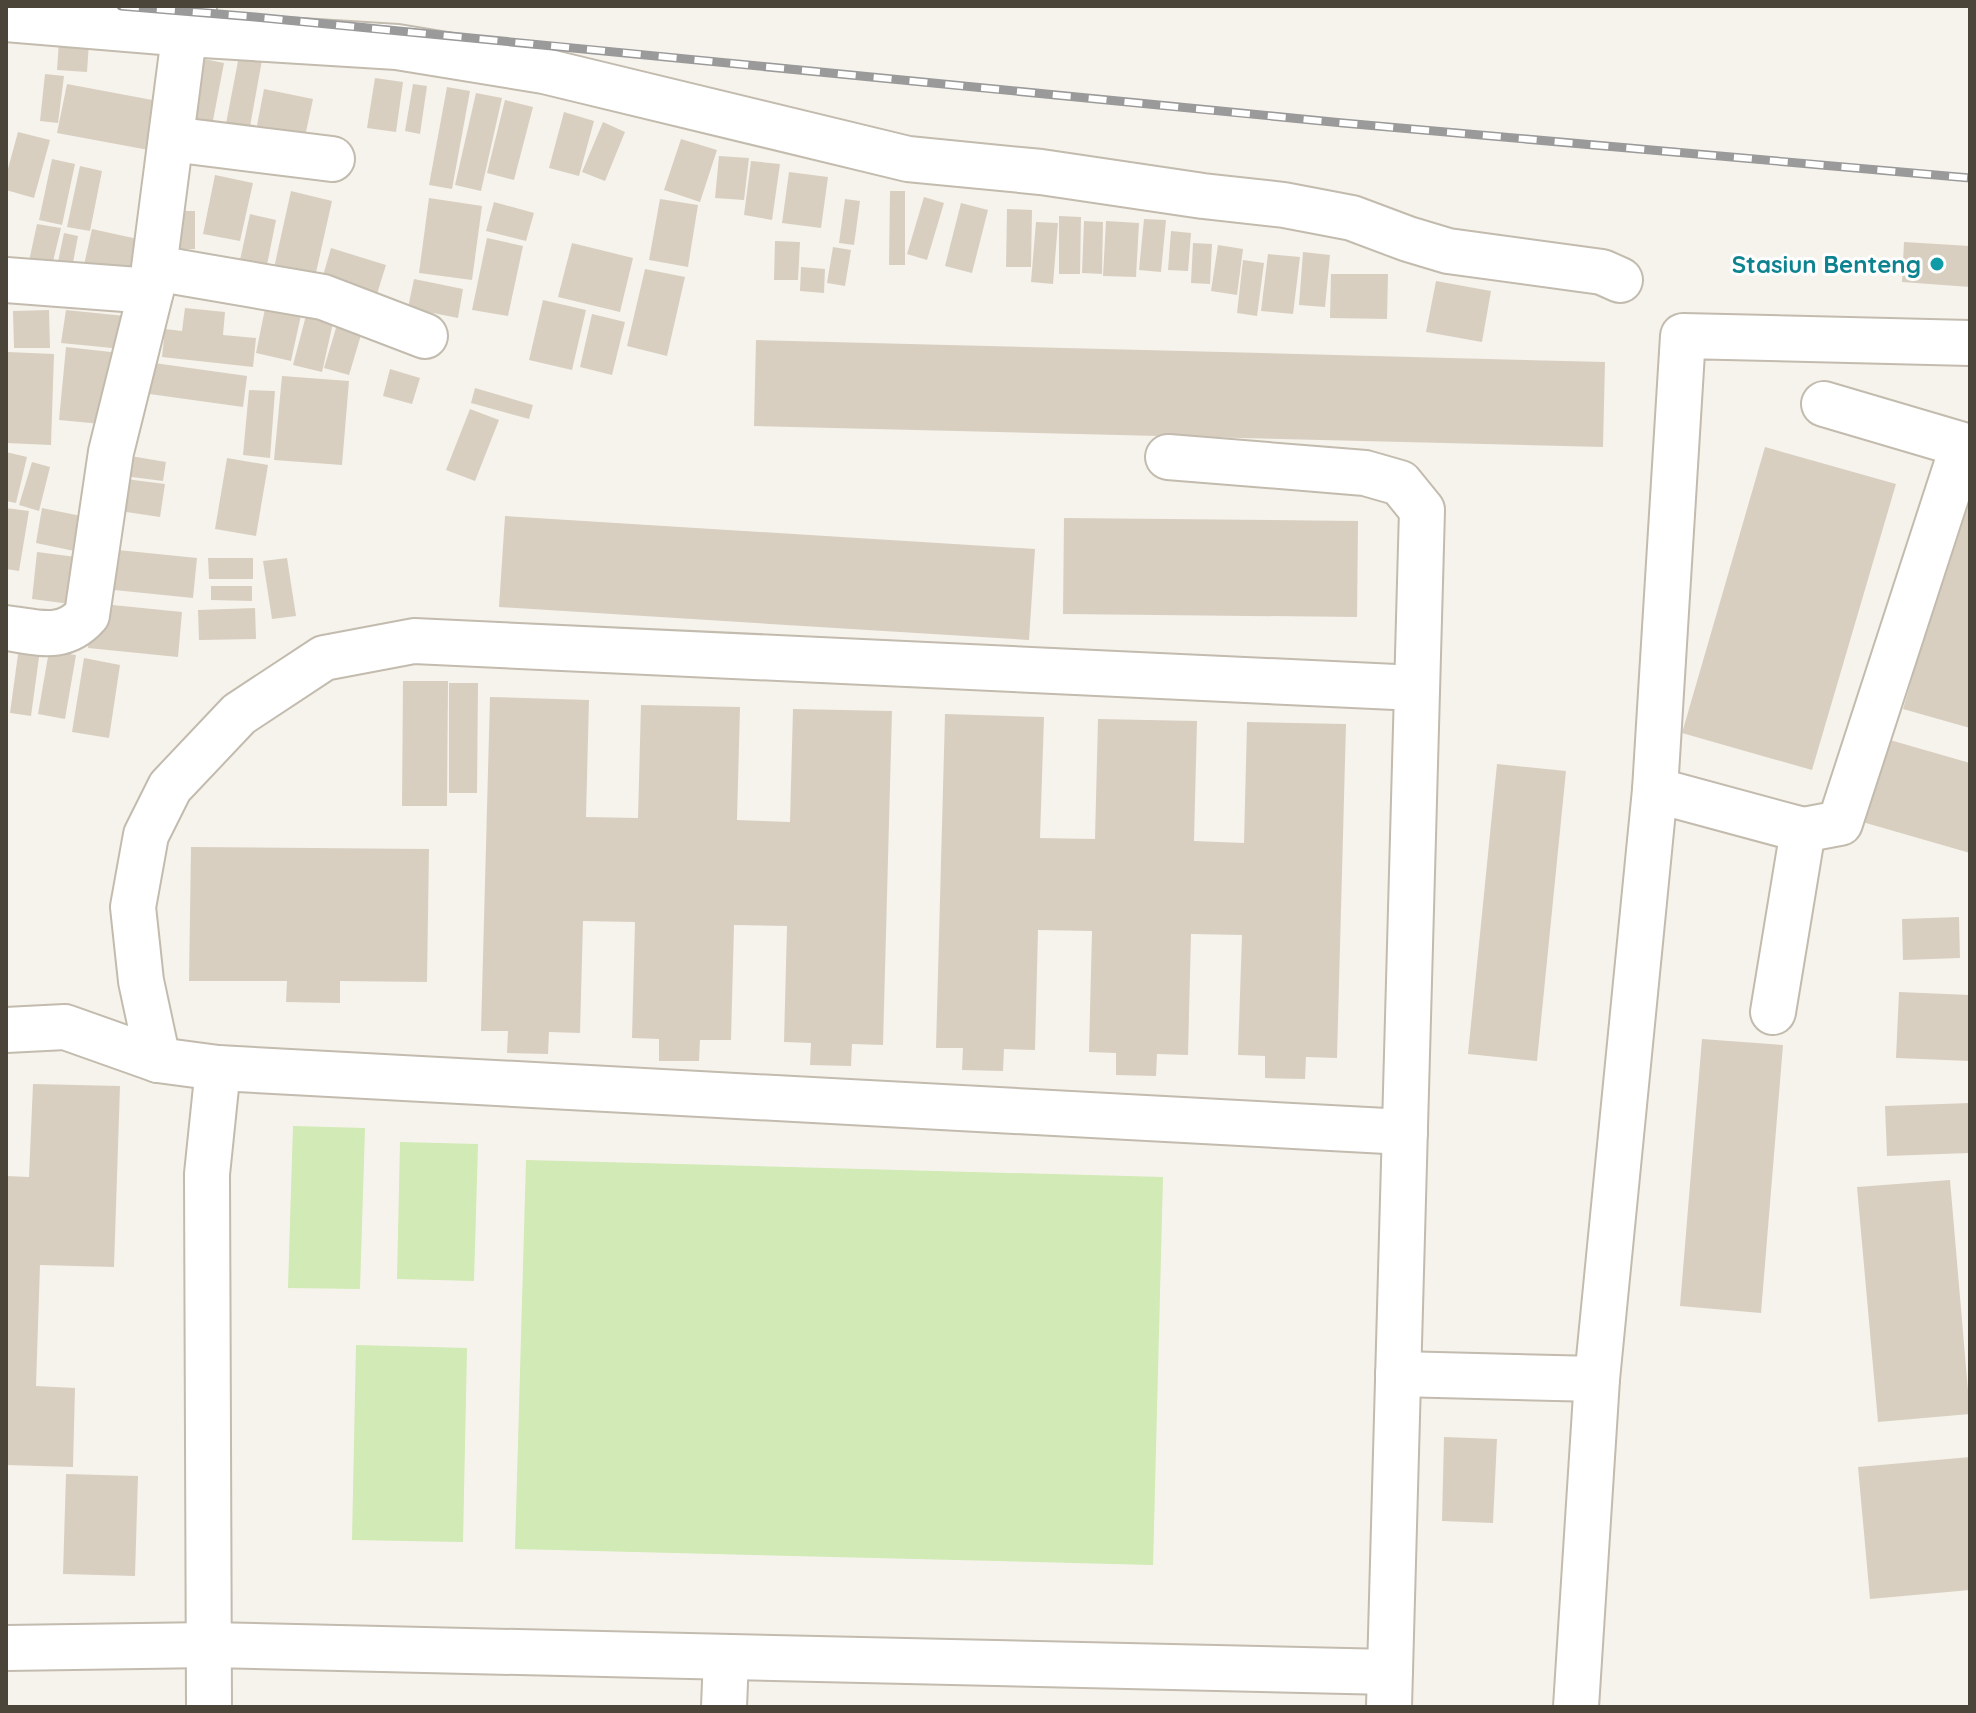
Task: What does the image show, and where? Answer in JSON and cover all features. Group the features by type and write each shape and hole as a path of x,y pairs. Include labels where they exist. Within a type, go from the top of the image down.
{"street":[{"path":"6,19 397,47 544,71 908,159 1041,172 1284,205 1352,218 1448,251 1602,272 1620,280"},
{"path":"6,628 55,634 78,625 87,615 111,452 153,280 188,31"},
{"path":"171,139 332,159"},
{"path":"6,280 153,280 323,297 425,336"},
{"path":"1576,1707 1597,1379 1655,790 1683,336 1970,343"},
{"path":"1655,790 1803,830 1840,823 1963,445 1824,404"},
{"path":"6,1648 209,1645 726,1657 1389,1689 1422,510 1400,483 1365,473 1168,457"},
{"path":"158,1060 141,981 133,907 146,835 170,787 239,714 324,658 414,641 1417,688"},
{"path":"1773,1012 1803,830"},
{"path":"6,1030 65,1027 158,1060 218,1068 1405,1132"},
{"path":"209,1707 207,1174 218,1068"},
{"path":"1398,1374 1597,1379"},
{"path":"724,1707 726,1657"}],"green space":[{"path":"293,1126 365,1128 360,1289 288,1288"},
{"path":"400,1142 478,1144 474,1281 397,1279"},
{"path":"526,1160 1163,1177 1153,1565 515,1549"},
{"path":"356,1345 467,1348 463,1542 352,1540"}],"building":[{"path":"59,41 89,43 87,72 57,70"},
{"path":"239,56 262,60 247,143 223,139"},
{"path":"199,58 224,63 209,141 183,137"},
{"path":"45,74 64,76 58,123 40,121"},
{"path":"375,78 403,82 396,132 367,128"},
{"path":"67,84 163,102 154,151 57,133"},
{"path":"413,84 427,86 420,134 405,131"},
{"path":"447,87 470,91 452,189 429,185"},
{"path":"264,89 313,99 303,146 255,136"},
{"path":"476,93 502,98 481,191 455,185"},
{"path":"505,100 533,107 514,180 487,173"},
{"path":"564,112 594,121 579,176 549,168"},
{"path":"603,122 625,132 605,181 582,172"},
{"path":"18,132 50,140 34,198 6,190 6,176"},
{"path":"681,139 717,150 700,202 664,190"},
{"path":"719,156 749,158 744,200 715,198"},
{"path":"52,159 75,164 62,225 39,220"},
{"path":"751,161 780,164 772,220 744,215"},
{"path":"80,166 102,171 90,231 67,227"},
{"path":"789,172 828,177 821,228 782,223"},
{"path":"215,175 253,183 240,241 203,234"},
{"path":"291,191 332,201 313,286 272,277"},
{"path":"890,191 905,191 905,265 889,265"},
{"path":"924,197 944,203 927,260 907,254"},
{"path":"429,198 482,206 472,280 419,273"},
{"path":"660,199 698,205 688,267 649,260"},
{"path":"845,199 860,201 854,245 839,243"},
{"path":"494,202 534,213 526,241 486,231"},
{"path":"961,203 988,210 972,273 945,266"},
{"path":"1007,209 1032,210 1031,267 1006,267"},
{"path":"168,211 195,211 195,249 169,250"},
{"path":"250,214 276,220 264,280 237,274"},
{"path":"1059,216 1081,217 1080,274 1059,274"},
{"path":"1144,219 1166,220 1161,272 1139,270"},
{"path":"1084,221 1103,222 1102,274 1082,273"},
{"path":"1106,221 1139,223 1136,277 1103,276"},
{"path":"1036,222 1058,223 1053,284 1031,282"},
{"path":"37,224 61,228 49,278 26,275"},
{"path":"92,229 147,241 137,286 82,274"},
{"path":"1171,231 1191,233 1188,271 1168,270"},
{"path":"64,233 78,236 69,284 54,281"},
{"path":"487,238 523,246 508,316 472,310"},
{"path":"775,241 800,242 798,280 774,280"},
{"name":"Stasiun Benteng","path":"1904,242 1970,246 1970,287 1902,282"},
{"path":"572,243 633,258 620,312 558,297"},
{"path":"1193,243 1212,244 1210,284 1191,283"},
{"path":"1218,245 1243,249 1237,295 1211,291"},
{"path":"833,247 851,250 845,286 827,283"},
{"path":"331,248 386,265 372,310 318,293"},
{"path":"1303,252 1330,255 1325,307 1299,305"},
{"path":"1268,254 1300,257 1293,314 1261,311"},
{"path":"1243,260 1264,263 1257,316 1237,313"},
{"path":"801,267 825,269 824,293 800,291"},
{"path":"645,269 685,277 667,356 627,346"},
{"path":"1331,274 1388,274 1387,319 1330,318"},
{"path":"414,279 463,289 458,318 408,308"},
{"path":"1436,281 1491,291 1482,342 1426,332"},
{"path":"267,299 303,306 291,361 256,353"},
{"path":"543,300 586,310 572,370 529,360"},
{"path":"185,308 225,312 223,335 256,338 253,367 162,357 165,329 182,331"},
{"path":"308,308 335,314 322,372 293,365"},
{"path":"49,310 50,348 14,348 13,311"},
{"path":"66,310 125,316 122,349 61,343"},
{"path":"592,314 625,322 612,375 580,367"},
{"path":"339,318 364,325 349,375 324,368"},
{"path":"756,340 1605,362 1603,447 754,426"},
{"path":"66,347 120,353 112,425 59,420"},
{"path":"8,352 54,354 51,445 6,443"},
{"path":"140,361 247,376 243,407 135,392"},
{"path":"390,369 420,378 412,404 383,396"},
{"path":"282,376 349,381 342,465 274,460"},
{"path":"475,388 533,405 529,419 471,403"},
{"path":"249,390 275,391 270,458 243,455"},
{"path":"470,409 499,420 475,481 446,470"},
{"path":"1765,447 1896,484 1812,770 1682,733"},
{"path":"6,452 27,457 16,503 6,501"},
{"path":"119,454 166,462 163,481 116,475"},
{"path":"227,458 268,465 256,536 215,529"},
{"path":"32,462 50,467 39,511 19,505"},
{"path":"110,477 165,484 160,517 106,509"},
{"path":"1964,500 1970,502 1970,728 1903,709"},
{"path":"6,508 29,511 19,571 6,569"},
{"path":"42,508 86,517 79,552 36,543"},
{"path":"505,516 1035,549 1029,640 499,607"},
{"path":"1064,518 1358,521 1357,617 1063,614"},
{"path":"118,550 197,558 193,598 114,590"},
{"path":"37,552 84,558 78,605 32,599"},
{"path":"208,558 253,558 253,579 209,579"},
{"path":"287,558 296,616 272,619 263,561"},
{"path":"211,586 252,586 252,601 211,600"},
{"path":"93,603 182,612 178,657 88,648"},
{"path":"255,608 256,639 199,640 198,610"},
{"path":"19,647 40,650 31,716 10,713"},
{"path":"49,651 76,655 65,719 38,714"},
{"path":"84,658 120,665 109,738 72,732"},
{"path":"403,681 448,681 447,806 402,806"},
{"path":"449,683 478,683 477,793 449,793"},
{"path":"490,697 589,700 586,817 638,818 641,705 740,707 737,820 790,822 793,709 892,711 883,1045 852,1044 851,1066 810,1065 811,1043 784,1042 787,926 734,925 731,1040 700,1040 699,1061 659,1061 659,1039 632,1038 635,922 583,921 580,1033 549,1032 548,1054 507,1053 508,1031 481,1031"},
{"path":"945,714 1044,717 1040,838 1095,839 1098,719 1197,721 1194,841 1244,843 1247,722 1346,724 1337,1058 1306,1057 1305,1079 1265,1078 1265,1056 1238,1055 1242,935 1191,934 1188,1055 1157,1054 1156,1076 1116,1075 1116,1053 1089,1052 1092,931 1038,930 1035,1050 1004,1049 1003,1071 962,1070 963,1048 936,1048"},
{"path":"1876,736 1970,763 1970,853 1852,819"},
{"path":"1497,764 1566,771 1537,1061 1468,1054"},
{"path":"191,847 429,849 427,982 340,981 340,1003 286,1002 287,981 189,981"},
{"path":"1959,917 1960,958 1903,960 1902,919"},
{"path":"1899,992 1970,995 1970,1061 1896,1058"},
{"path":"1702,1039 1783,1045 1761,1313 1680,1306"},
{"path":"33,1084 120,1086 114,1267 40,1265 36,1386 75,1388 73,1467 6,1465 6,1176 29,1177"},
{"path":"1970,1103 1970,1153 1887,1156 1885,1106"},
{"path":"1950,1180 1970,1414 1878,1422 1857,1187"},
{"path":"1444,1437 1497,1439 1493,1523 1442,1521"},
{"path":"1970,1457 1970,1590 1870,1599 1858,1467"},
{"path":"66,1474 138,1476 135,1576 63,1574"}],"railway":[{"path":"121,6 1343,123 1970,178"}],"place":[{"name":"Stasiun Benteng","path":"1937,264"}]}
